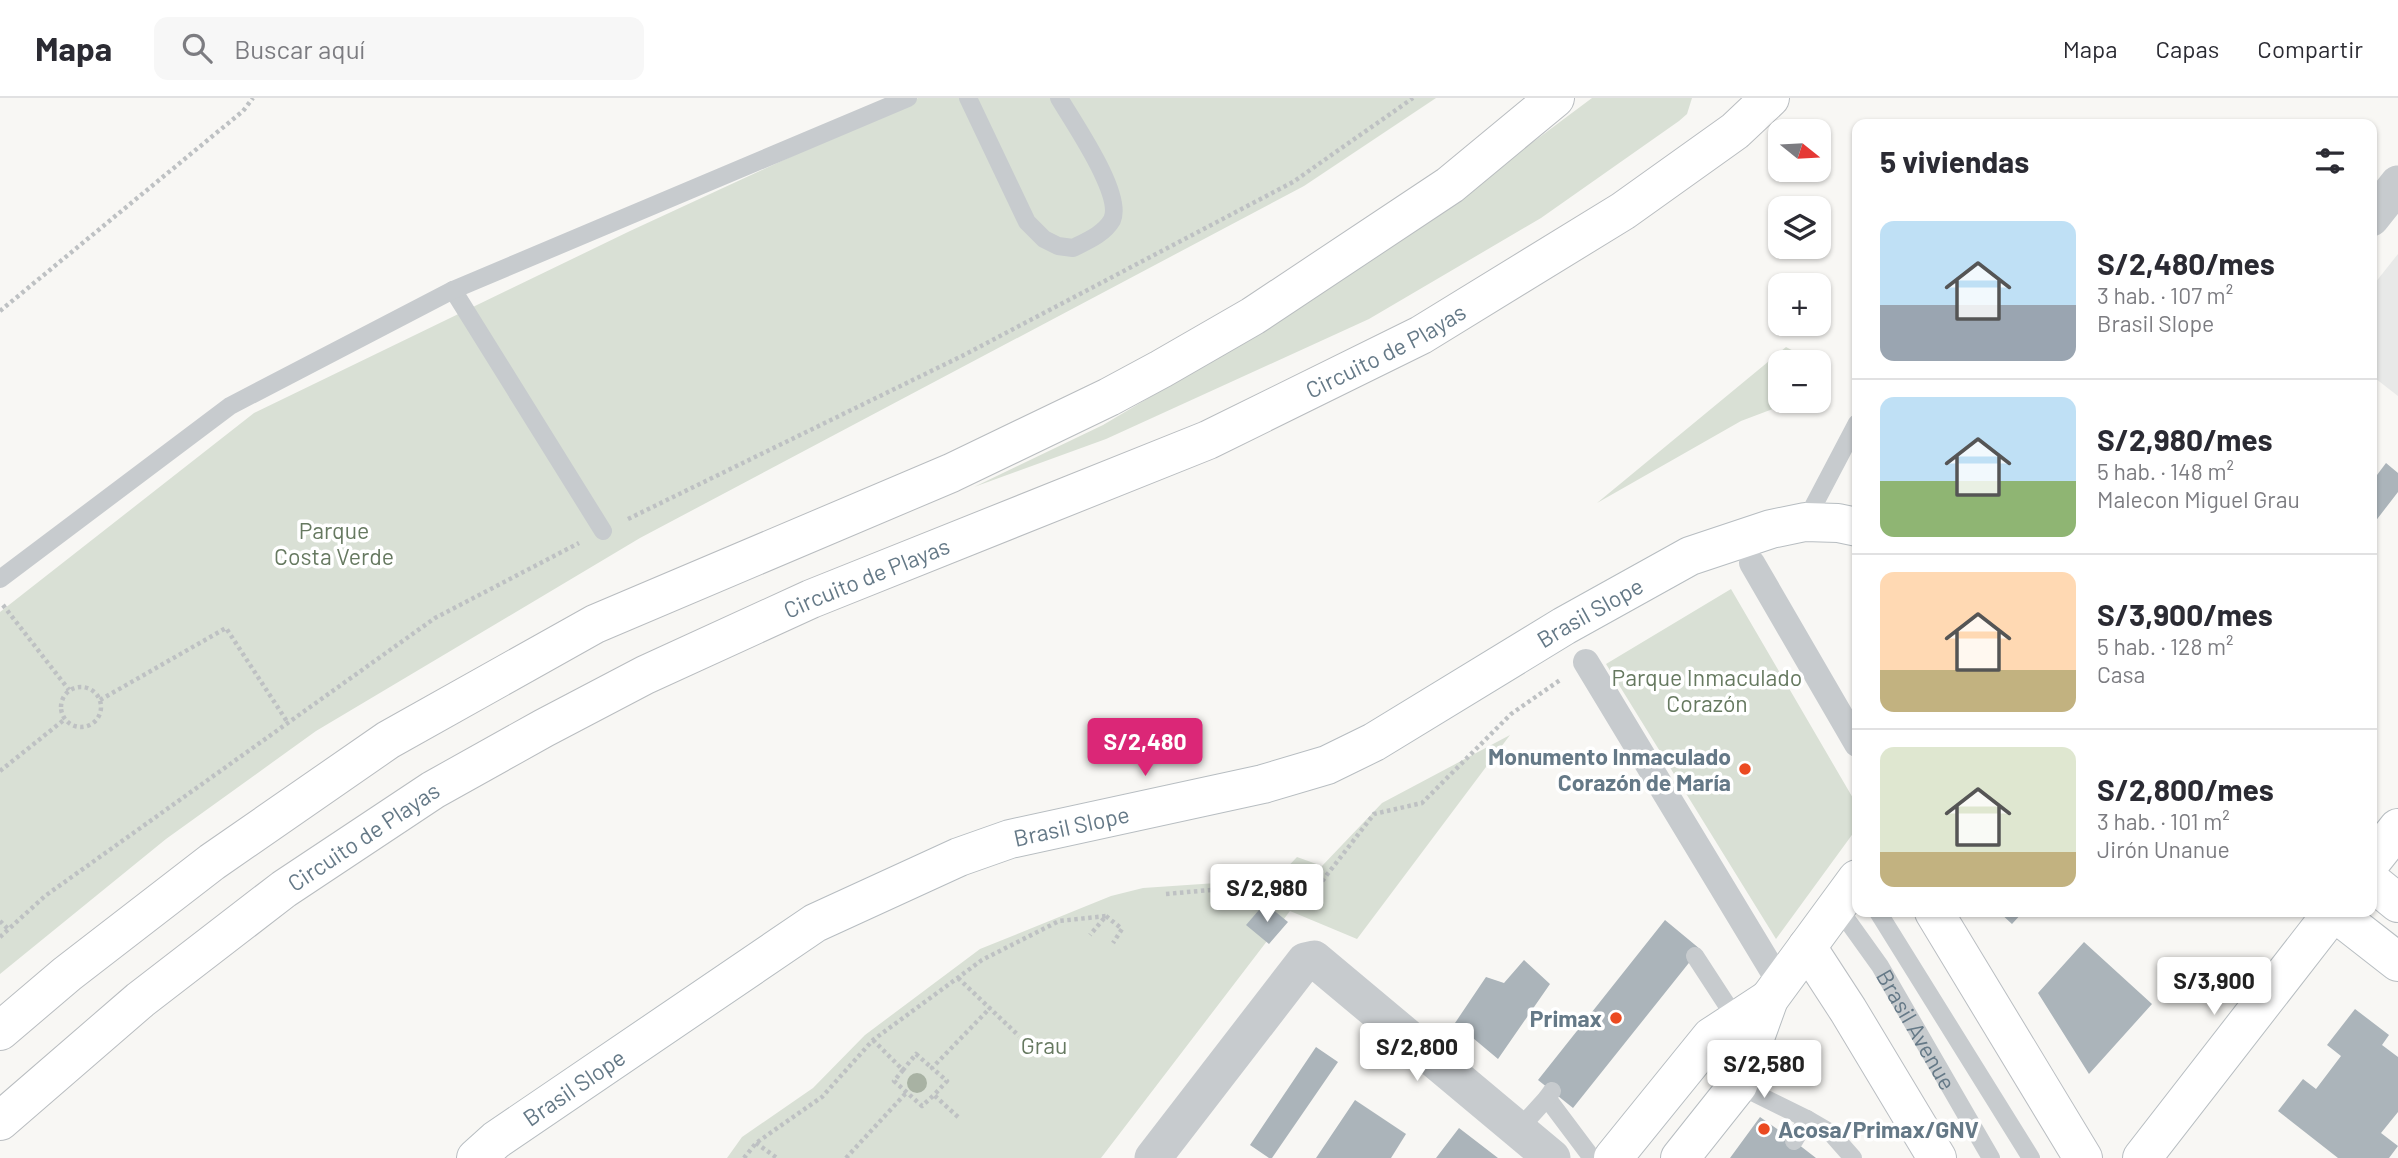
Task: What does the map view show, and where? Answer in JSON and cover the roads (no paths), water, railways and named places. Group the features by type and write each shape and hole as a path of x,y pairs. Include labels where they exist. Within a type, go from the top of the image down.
{"main road":[{"path":"0,1031 67,974 212,862 388,740 595,624 950,473 1130,386 1253,316 1450,185 1555,98"},
{"name":"Circuito de Playas","path":"0,1121 140,1000 273,898 433,790 657,669 823,594 1208,440 1421,335 1623,211 1739,115 1769,98"},
{"name":"Brasil Slope","path":"476,1158 496,1140 815,923 959,858 1010,839 1263,784 1327,765 1374,743 1564,626 1690,556 1770,529 1805,522 1852,526"},
{"path":"2377,854 2398,828"},
{"path":"2377,886 2398,903"},
{"path":"1685,1157 1738,1085 1775,991 1847,893"},
{"path":"1937,917 2083,1158"},
{"path":"2142,1158 2329,917"},
{"path":"2340,917 2398,962"},
{"name":"Brasil Avenue","path":"1807,947 1937,1158"},
{"path":"1613,1158 1711,1037 1775,991"}],"street":[{"path":"2377,210 2398,184"},
{"path":"1752,562 1852,735"},
{"path":"1586,662 1775,991"},
{"path":"1153,1158 1310,959 1314,959 1552,1158"}],"lane":[{"path":"0,579 230,405 453,290 908,98"},
{"path":"968,98 1027,222 1044,239 1058,246 1073,248 1104,230 1112,219 1115,205 1104,177 1059,98"},
{"path":"453,290 603,531"},
{"path":"1805,522 1852,433"},
{"name":"Brasil Avenue","path":"1858,917 1880,967 1991,1158"},
{"name":"Brasil Avenue","path":"1881,917 2031,1158"},
{"path":"1695,956 1736,1019"},
{"path":"1738,1085 1831,1133 1853,1158"},
{"path":"1518,1130 1549,1095 1592,1158"},
{"path":"1794,1141 1807,1119"}],"place":[{"name":"Monumento Inmaculado Corazón de María","path":"1745,769"},
{"name":"Primax","path":"1616,1018"},
{"name":"Acosa/Primax/GNV","path":"1764,1129"}],"park label":[{"name":"Parque Costa Verde","path":"334,543"},
{"name":"Parque Inmaculado Corazón","path":"1707,690"},
{"name":"Grau","path":"1044,1045"}]}
